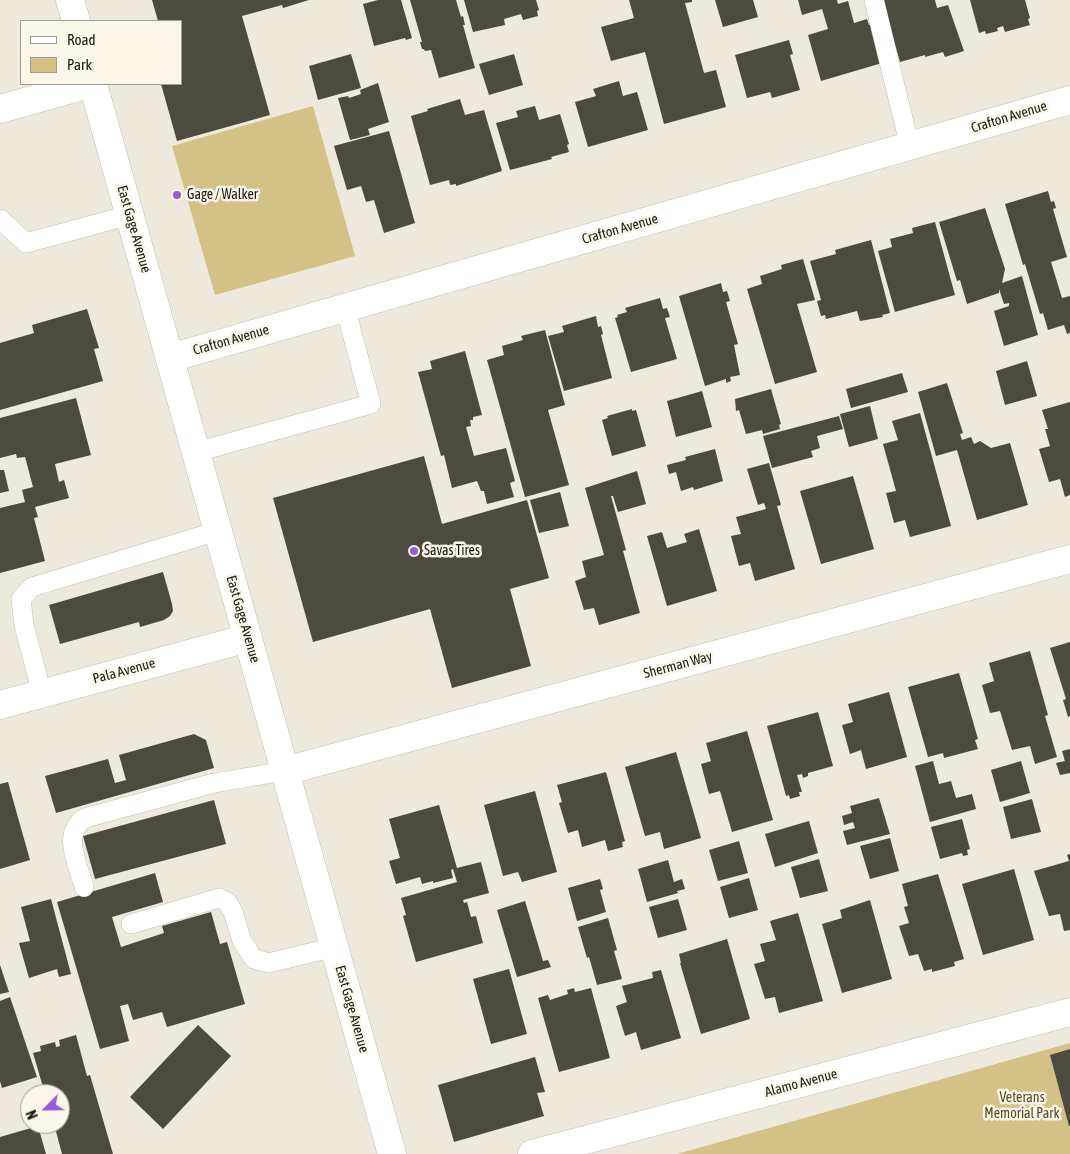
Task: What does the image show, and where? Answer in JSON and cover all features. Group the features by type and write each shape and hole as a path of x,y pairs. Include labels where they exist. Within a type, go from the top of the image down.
{"street":[{"path":"70,0 76,20"},
{"path":"0,109 87,85"},
{"name":"East Gage Avenue","path":"91,85 130,215 392,1154"},
{"name":"Crafton Avenue","path":"170,358 1070,100"},
{"name":"Sherman Way","path":"285,771 1070,559"},
{"name":"Pala Avenue","path":"0,705 248,638"},
{"name":"Alamo Avenue","path":"532,1154 1070,1012"}],"lane":[{"path":"874,0 910,147"},
{"path":"0,219 26,242 130,215"},
{"path":"196,452 371,404 345,307"},
{"path":"42,694 24,625 21,599 32,587 218,531"},
{"path":"84,887 72,845 72,835 76,824 85,818 214,783 285,771"},
{"path":"131,924 218,898 227,902 233,912 242,941 254,959 269,963 334,946"}],"green space":[{"path":"313,106 355,256 215,295 172,146"},
{"name":"Veterans Memorial Park","path":"1070,1043 1070,1154 677,1154"}],"building":[{"path":"152,0 309,0 283,8 282,5 242,16 270,115 177,141 161,85 182,85 182,20 158,20"},
{"path":"378,0 401,0 412,38 374,46 363,4"},
{"path":"410,0 456,0 461,17 463,16 465,25 463,25 475,68 439,78 431,50 425,51 422,49 420,42 422,42"},
{"path":"464,0 536,0 539,10 537,11 538,16 523,20 521,14 504,19 505,25 473,32"},
{"path":"629,0 692,0 692,2 685,3 704,73 716,70 726,107 664,124 645,52 611,61 601,27 634,18"},
{"path":"715,0 753,0 758,17 723,27"},
{"path":"798,0 837,0 838,4 848,1 854,23 867,19 869,25 872,25 882,63 821,81 808,35 828,29 822,9 802,15"},
{"path":"882,0 935,0 937,8 948,5 964,51 945,57 943,52 900,62"},
{"path":"970,0 1025,0 1030,25 1005,32 1003,26 997,28 998,31 986,34 985,31 979,33"},
{"path":"789,40 793,54 790,55 800,90 772,98 770,92 747,98 735,55"},
{"path":"351,54 361,88 318,100 309,66"},
{"path":"514,54 523,85 489,95 479,64"},
{"path":"619,81 623,96 637,92 648,130 588,147 575,102 596,96 593,89"},
{"path":"378,83 389,122 368,129 370,135 350,140 338,98 348,96 349,98 361,94 360,90"},
{"path":"460,99 465,115 484,110 502,171 456,186 456,184 450,185 449,180 430,185 411,116"},
{"path":"535,106 539,120 560,114 569,144 567,145 569,152 551,157 552,159 510,170 496,123 518,117 516,111"},
{"path":"389,131 415,223 384,233 374,200 366,202 361,186 347,190 334,146"},
{"path":"1048,191 1051,202 1054,201 1056,208 1053,209 1067,257 1051,262 1062,298 1070,296 1070,333 1067,334 1064,325 1048,330 1043,313 1040,314 1005,204"},
{"path":"985,208 1005,269 1002,283 1022,276 1038,335 1004,346 994,311 1009,306 1009,303 1004,304 999,289 999,293 967,304 960,280 957,281 939,222"},
{"path":"935,222 955,295 895,312 878,251 892,247 890,239 913,233 912,228"},
{"path":"871,240 890,313 882,315 883,317 860,321 857,311 826,319 825,315 821,316 817,301 821,300 810,261 836,254 835,250"},
{"path":"803,259 815,300 797,304 817,372 775,384 747,289 762,284 760,276 782,269 781,265"},
{"path":"721,283 723,292 727,291 730,301 726,302 738,344 734,345 740,375 730,377 731,381 726,383 726,379 705,386 679,296"},
{"path":"660,298 663,309 667,308 670,317 665,318 677,359 631,372 615,318 618,317 617,315 627,312 625,308"},
{"path":"87,309 99,348 94,349 103,381 0,410 0,343 34,333 32,325"},
{"path":"596,316 598,327 601,326 603,334 601,335 612,378 564,391 548,336 564,332 562,326"},
{"path":"545,330 565,405 548,410 569,485 525,497 487,360 504,355 502,346 523,340 521,336"},
{"path":"465,351 482,415 473,417 473,420 470,420 471,426 466,427 474,456 506,448 515,481 510,483 514,497 487,504 484,491 481,491 477,481 452,488 444,455 441,456 418,372 432,369 430,361"},
{"path":"1027,361 1037,396 1005,405 996,371"},
{"path":"902,373 908,392 851,408 846,389"},
{"path":"947,383 963,433 960,434 962,440 971,437 974,444 980,441 991,448 1010,443 1028,505 977,520 957,450 936,456 918,392"},
{"path":"771,389 781,424 779,425 780,429 763,434 762,430 746,434 739,410 736,411 735,399"},
{"path":"702,391 712,427 676,437 667,401"},
{"path":"76,398 91,455 55,464 59,482 64,480 69,498 35,507 38,517 34,518 45,561 0,573 0,508 25,502 22,490 33,487 25,457 17,458 16,454 0,458 0,418"},
{"path":"1070,402 1070,495 1065,497 1060,479 1049,482 1039,449 1050,446 1045,429 1048,429 1042,410"},
{"path":"870,406 878,439 849,447 840,414"},
{"path":"632,409 632,411 636,410 646,446 612,456 602,420 608,418 607,416"},
{"path":"920,413 951,526 910,537 905,520 894,523 886,493 896,491 883,444 898,440 892,421"},
{"path":"839,416 843,429 817,436 820,448 811,451 813,457 772,468 763,436"},
{"path":"715,449 723,481 694,490 693,487 681,491 676,472 669,474 667,465 686,460 685,457"},
{"name":"Savas Tires","path":"424,456 442,524 527,500 549,578 510,589 531,666 452,688 430,609 313,642 273,498"},
{"path":"769,463 781,505 777,506 795,569 755,581 750,563 739,566 731,536 741,534 736,517 766,509 764,503 758,505 747,469"},
{"path":"0,470 4,470 9,491 0,493"},
{"path":"637,471 646,504 618,512 613,496 611,496 626,550 623,551 640,613 599,625 594,608 584,610 575,581 586,577 582,561 604,555 585,488"},
{"path":"853,476 874,549 821,564 800,491"},
{"path":"560,492 569,526 539,533 530,500"},
{"path":"699,529 717,591 667,606 647,536 662,532 667,548 687,542 684,534"},
{"path":"163,572 172,604 173,611 170,616 164,620 140,627 139,622 60,644 49,605"},
{"path":"1070,642 1070,716 1068,717 1063,700 1066,699 1050,648"},
{"path":"1030,651 1048,715 1045,716 1057,757 1035,764 1030,746 1012,750 1000,711 990,713 982,685 994,681 989,663"},
{"path":"959,673 978,739 975,740 978,749 944,758 943,753 928,757 908,687"},
{"path":"889,692 907,757 866,769 861,750 850,754 842,725 853,722 848,704"},
{"path":"818,712 833,766 808,773 808,776 803,778 802,774 797,775 802,792 799,792 800,796 790,799 789,795 786,796 767,726"},
{"path":"747,731 773,820 732,832 720,791 709,794 701,764 711,761 706,743"},
{"path":"194,734 206,740 214,768 56,813 45,776 108,759 115,783 126,780 119,755"},
{"path":"1070,749 1070,773 1060,775 1056,763 1065,761 1062,751"},
{"path":"676,752 701,838 664,849 660,832 645,836 625,767"},
{"path":"933,761 939,784 951,781 956,798 972,794 976,809 930,822 915,766"},
{"path":"1021,761 1030,793 1000,802 991,770"},
{"path":"606,772 625,841 622,842 623,847 608,851 605,840 582,847 578,830 568,833 559,803 562,802 557,785"},
{"path":"8,782 30,860 0,869 0,784"},
{"path":"535,791 557,872 522,882 518,872 503,876 484,805"},
{"path":"879,798 890,834 847,845 843,831 855,828 853,822 844,825 842,816 852,813 850,806"},
{"path":"1032,799 1041,832 1011,839 1003,807"},
{"path":"214,800 226,844 95,879 83,836"},
{"path":"439,805 457,868 481,862 489,893 463,900 464,903 467,902 471,917 476,916 483,943 416,962 403,916 406,915 401,898 457,882 453,869 451,870 453,878 422,884 420,877 396,884 389,861 400,858 389,819"},
{"path":"962,819 970,849 967,850 968,855 963,856 962,853 940,859 931,827"},
{"path":"809,821 818,853 775,867 765,834"},
{"path":"890,838 899,871 870,879 860,846"},
{"path":"739,841 748,873 718,881 709,850"},
{"path":"1070,854 1070,930 1064,931 1060,914 1049,916 1034,871 1069,861 1067,855"},
{"path":"819,859 828,891 800,898 791,867"},
{"path":"668,860 674,882 682,879 685,889 677,891 678,893 647,902 638,869"},
{"path":"1014,869 1034,940 983,955 962,884"},
{"path":"155,873 163,902 112,917 121,947 164,933 162,926 211,912 220,944 227,942 245,1004 167,1027 162,1012 133,1020 128,1004 120,1006 129,1041 100,1049 57,902"},
{"path":"938,874 964,959 954,962 955,966 932,972 932,969 924,971 918,954 909,956 899,926 909,923 904,907 908,906 902,884"},
{"path":"749,878 758,910 729,918 720,887"},
{"path":"600,879 603,889 600,890 606,912 577,921 568,888"},
{"path":"51,899 71,974 59,977 57,969 29,978 19,943 30,941 21,907"},
{"path":"678,899 687,930 658,938 649,907"},
{"path":"870,900 892,979 842,993 822,924 842,918 840,910"},
{"path":"525,901 543,961 548,960 551,967 517,977 497,910"},
{"path":"798,913 823,1001 779,1013 775,997 765,999 754,964 765,961 760,944 776,940 770,921"},
{"path":"608,918 617,950 614,951 622,979 597,985 578,927"},
{"path":"727,939 750,1019 701,1034 679,954"},
{"path":"0,965 9,992 0,994"},
{"path":"509,969 527,1034 491,1044 473,979"},
{"path":"661,970 681,1038 641,1050 636,1032 625,1036 616,1006 627,1002 622,986 653,978 652,972"},
{"path":"574,988 575,992 591,988 610,1058 559,1072 538,998 548,995 550,1000 568,994 567,990"},
{"path":"10,997 37,1077 2,1088 0,1081 0,1001"},
{"path":"198,1025 231,1056 163,1129 130,1097"},
{"path":"76,1035 87,1076 90,1075 113,1154 62,1154 57,1134 70,1134 70,1084 42,1084 33,1053 41,1051 40,1046 55,1042 56,1047 60,1046 59,1040"},
{"path":"1070,1049 1070,1126 1069,1126 1050,1055"},
{"path":"535,1057 545,1092 537,1093 544,1116 454,1142 438,1085"},
{"path":"20,1131 20,1134 40,1134 46,1154 0,1154 0,1137"}],"place":[{"name":"Gage / Walker","path":"177,195"},
{"name":"Savas Tires","path":"414,551"}]}
